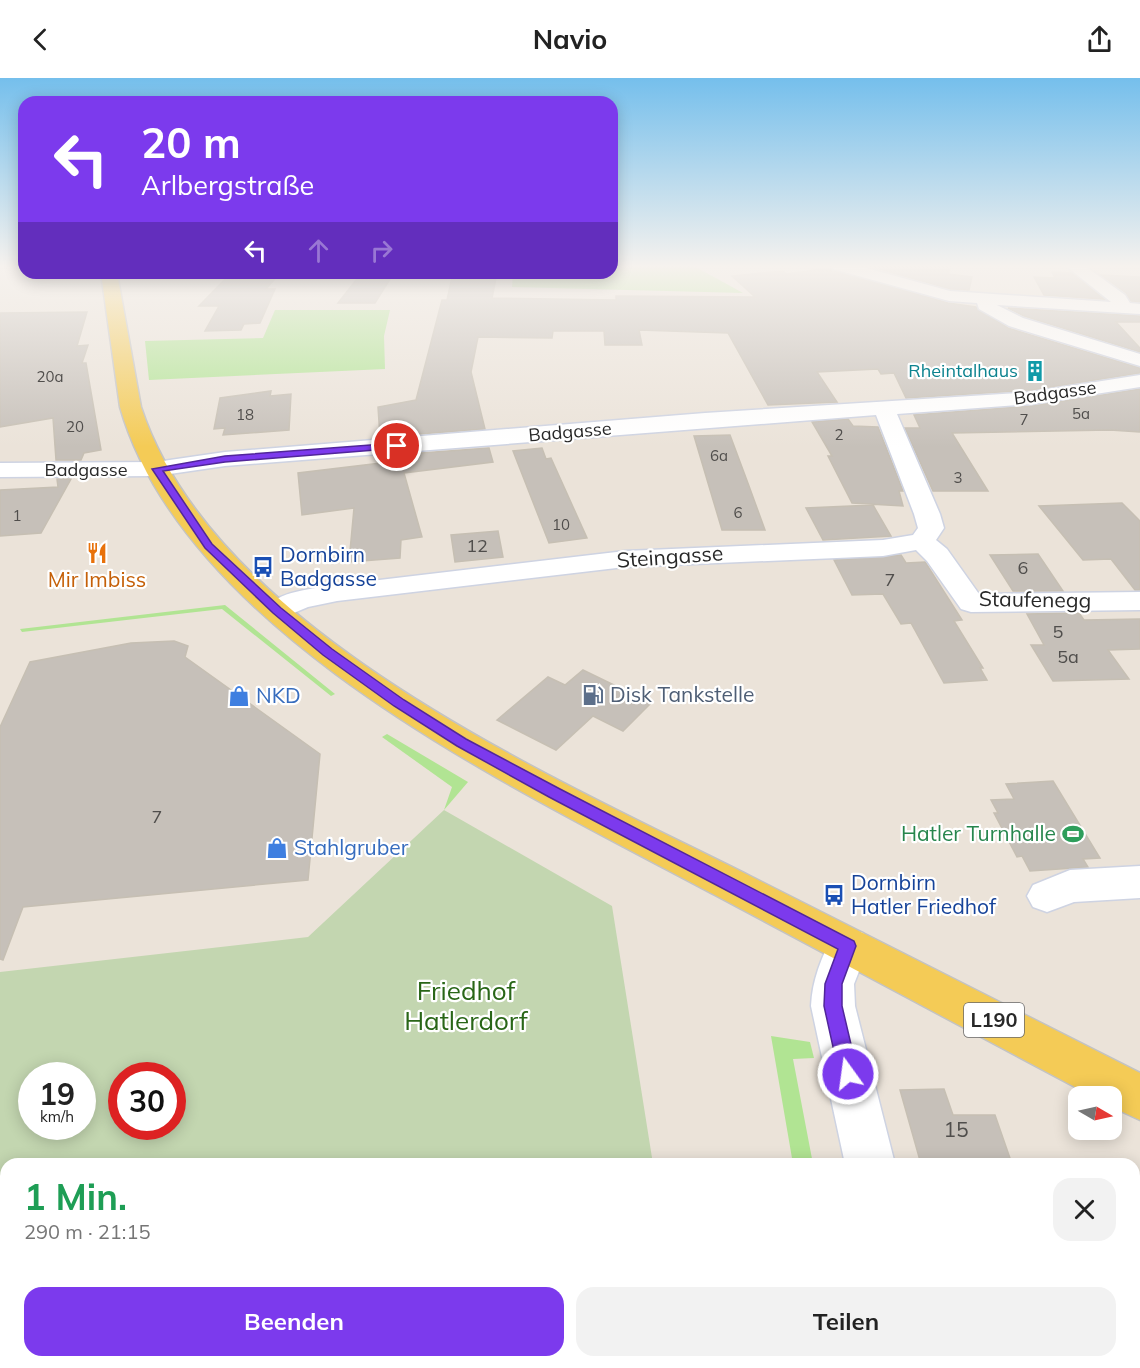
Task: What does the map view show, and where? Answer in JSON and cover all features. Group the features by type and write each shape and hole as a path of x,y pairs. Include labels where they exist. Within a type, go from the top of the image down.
{"main road":[{"name":"L190","path":"118,326 135,422 156,469 208,546 277,611 381,690 462,742 1140,1097"}],"street":[{"path":"1030,326 1140,360"},
{"name":"Badgasse","path":"0,470 156,469 225,459 884,408 1032,399 1140,381"},
{"path":"884,408 929,521 931,528 922,541"},
{"name":"Staufenegg","path":"922,541 937,555 971,603 1140,601"},
{"name":"Steingasse","path":"277,611 300,600 337,593 625,559 883,548 922,541"},
{"path":"1047,896 1070,886 1140,882"},
{"path":"848,946 833,984 833,1006 869,1158"}],"green space":[{"path":"268,326 386,326 384,336 385,369 149,380 145,341 263,338"},
{"path":"225,605 335,694 331,696 222,609 22,632 20,629"},
{"path":"387,734 468,782 444,810 452,787 382,737"},
{"name":"Friedhof Hatlerdorf","path":"444,810 612,906 652,1158 0,1158 0,972 308,937"},
{"path":"771,1036 810,1042 814,1058 793,1059 812,1158 792,1158"}],"building":[{"path":"0,326 83,326 77,346 88,345 82,363 86,363 101,450 84,453 81,460 56,460 53,418 0,427"},
{"path":"208,326 243,326 241,330 205,331"},
{"path":"435,326 1005,326 1140,368 1140,373 1032,390 906,398 894,373 881,374 878,369 817,372 837,402 768,405 728,333 639,330 642,345 605,345 604,331 553,331 552,338 478,337 471,372 485,429 380,437 378,407 416,400"},
{"path":"1057,326 1120,326 1140,348 1140,352"},
{"path":"1140,389 1140,432 1110,430 952,433 988,491 933,491 905,428 920,428 914,415 1032,406"},
{"path":"271,391 270,396 291,394 289,430 223,435 225,428 214,429 220,398"},
{"path":"848,419 853,426 878,427 903,491 899,491 903,506 852,503 828,456 832,456 812,422"},
{"path":"730,435 765,530 722,530 694,436"},
{"path":"489,448 493,462 404,473 422,537 401,540 400,558 349,562 354,508 302,515 298,473 381,463 381,456"},
{"path":"542,448 546,459 551,458 587,538 549,543 513,451"},
{"path":"57,479 71,479 41,533 0,536 0,490 58,487"},
{"path":"1122,503 1140,521 1140,590 1135,590 1111,559 1083,560 1039,506"},
{"path":"873,505 891,536 823,540 806,508"},
{"path":"498,531 503,557 455,562 451,535"},
{"path":"1038,554 1063,591 1013,591 990,555"},
{"path":"901,555 906,563 925,562 962,620 954,621 983,668 980,668 987,680 944,683 911,623 901,624 883,594 852,595 834,560"},
{"path":"1079,613 1084,620 1140,619 1140,649 1108,650 1129,679 1053,681 1031,645 1044,645 1027,614"},
{"path":"174,641 188,646 185,657 320,754 308,880 23,907 3,960 0,959 0,727 30,662 131,643"},
{"path":"583,670 651,703 623,731 593,716 556,750 497,720 548,677 565,685"},
{"name":"Hatler Turnhalle","path":"1053,781 1100,858 1083,859 1088,867 1030,871 1022,856 1017,857 994,813 998,813 991,800 1014,799 1006,784"},
{"path":"944,1089 953,1115 995,1115 1010,1158 919,1158 900,1090"}],"place":[{"name":"Rheintalhaus","path":"1035,371"},
{"name":"Mir Imbiss","path":"97,553"},
{"name":"Dornbirn Badgasse","path":"263,567"},
{"name":"Disk Tankstelle","path":"593,695"},
{"name":"NKD","path":"239,696"},
{"name":"Hatler Turnhalle","path":"1073,834"},
{"name":"Stahlgruber","path":"277,848"},
{"name":"Dornbirn Hatler Friedhof","path":"834,895"}],"route":[{"path":"397,446 225,459 156,469 208,546 277,611 327,652 399,703 462,742 554,793 848,946 839,963 833,984 833,1006 848,1074"}]}
